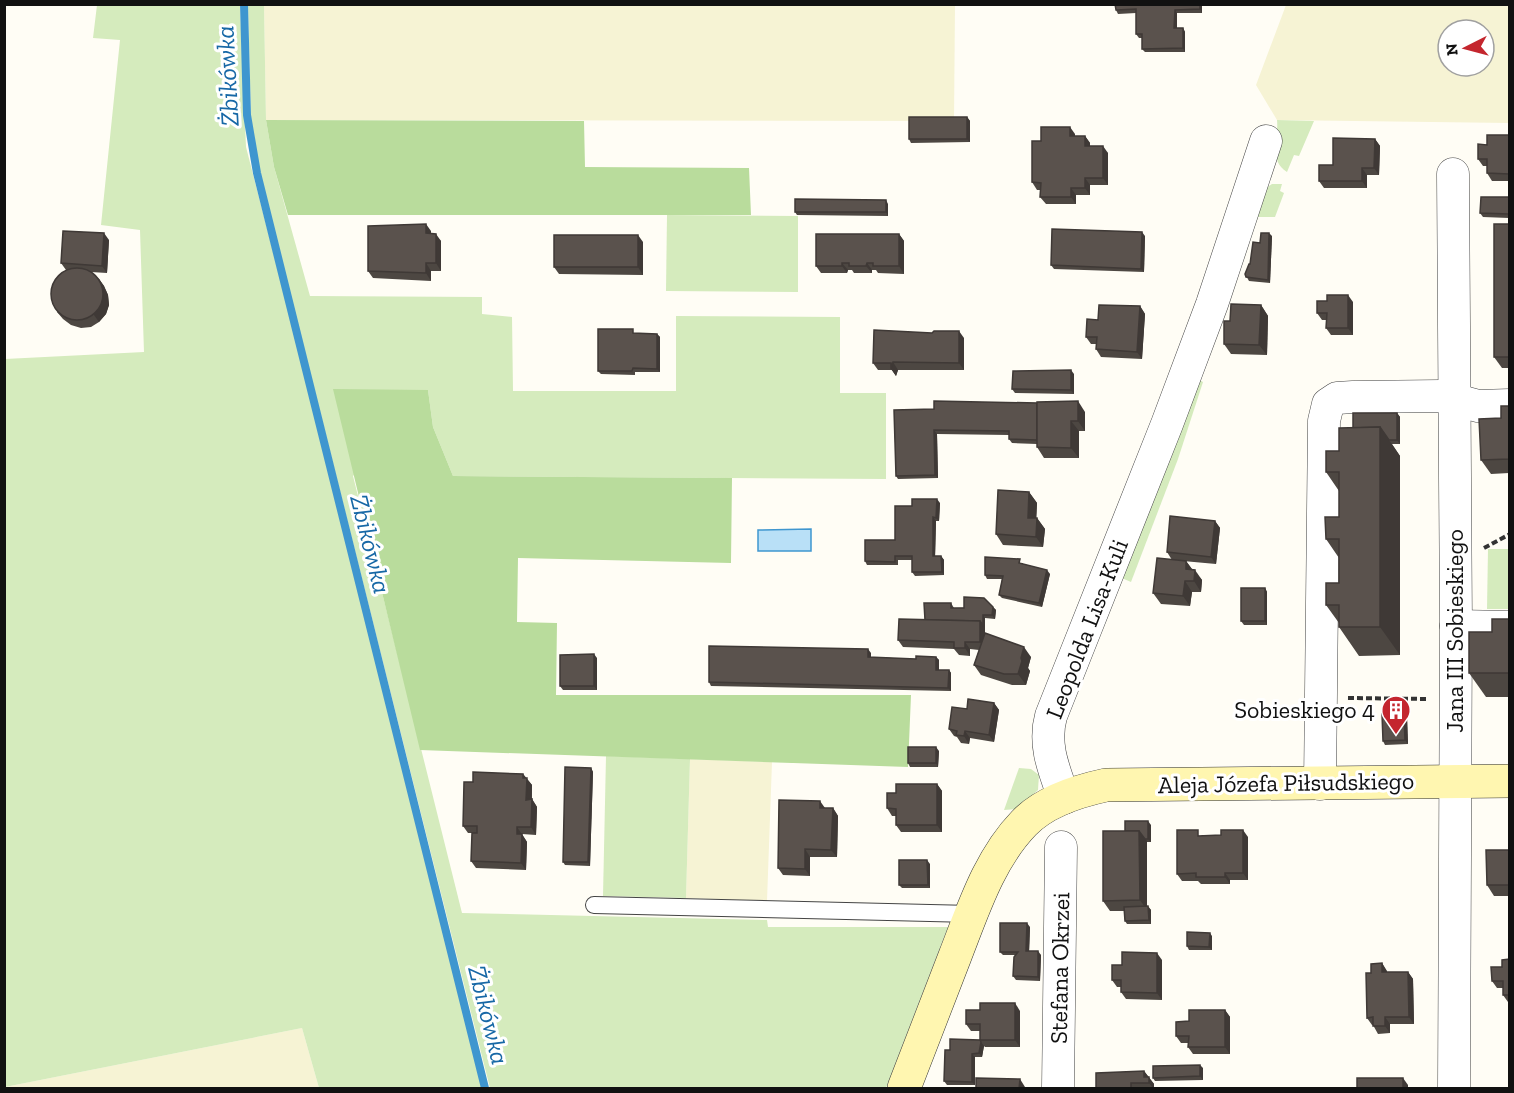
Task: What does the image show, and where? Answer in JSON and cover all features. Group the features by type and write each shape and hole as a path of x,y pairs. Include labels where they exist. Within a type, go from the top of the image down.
{"street":[{"name":"Leopolda Lisa-Kuli","path":"1064,798 1048,748 1047,736 1051,716 1180,392 1266,141"},
{"name":"Jana III Sobieskiego","path":"1453,174 1456,626 1454,1089"},
{"path":"1320,784 1324,421 1328,404 1337,398 1440,396 1478,406 1509,405"},
{"path":"1456,626 1509,627"},
{"name":"Aleja Józefa Piłsudskiego","path":"1064,798 1083,790 1106,785 1509,781"},
{"path":"904,1089 993,866 1024,822 1064,798"},
{"name":"Stefana Okrzei","path":"1058,1089 1061,847"}],"lane":[{"path":"594,905 972,914"}],"path":[{"path":"1321,698 1456,699"}],"shaded area":[{"path":"264,5 955,5 954,121 266,120"},
{"path":"1286,5 1509,5 1509,123 1277,120 1256,85"},
{"path":"690,759 772,762 767,901 686,898"},
{"path":"302,1028 319,1088 5,1088 5,1087"}],"green space":[{"path":"97,5 240,5 246,147 482,1088 319,1088 302,1028 5,1087 5,359 144,352 140,230 101,225 120,40 93,38"},
{"path":"248,5 264,5 266,120 274,167 310,296 482,297 482,314 512,317 513,391 676,391 676,316 840,317 840,393 886,393 886,479 453,476 433,427 428,390 353,476 462,913 767,920 768,927 948,927 886,1088 490,1088 259,169 251,118"},
{"path":"266,120 584,121 585,167 749,168 751,215 288,215 274,167"},
{"path":"1277,120 1314,121 1299,156 1294,155 1287,172 1281,167 1276,156"},
{"path":"1272,184 1282,184 1280,191 1284,193 1275,217 1258,217 1257,220 1250,216 1263,190"},
{"path":"667,215 798,216 798,292 666,291"},
{"path":"1199,380 1203,382 1178,459 1131,582 1117,576"},
{"path":"333,389 428,390 433,427 453,476 732,478 731,563 518,558 517,622 557,623 556,695 911,695 908,767 420,750"},
{"path":"1488,549 1509,549 1509,609 1487,609"},
{"path":"606,756 690,759 686,898 603,896"},
{"path":"1019,768 1031,769 1039,775 1038,790 1017,809 1004,810"}],"water":[{"path":"811,529 811,551 758,551 758,530"}],"building":[{"path":"1115,4 1200,4 1200,9 1175,10 1174,28 1183,28 1183,48 1142,49 1142,34 1136,34 1136,9 1116,10"},
{"path":"909,117 967,117 967,139 909,139"},
{"path":"1041,127 1070,127 1070,136 1085,136 1085,146 1103,146 1103,178 1085,178 1085,188 1071,188 1071,197 1040,197 1041,183 1032,182 1032,141 1041,141"},
{"path":"1487,135 1509,135 1509,174 1487,173 1487,159 1478,159 1478,144 1487,145"},
{"path":"1333,138 1375,139 1374,168 1362,168 1362,181 1319,181 1319,165 1333,165"},
{"path":"1481,197 1509,197 1509,214 1480,213"},
{"path":"795,199 886,200 886,212 795,212"},
{"path":"426,224 426,233 436,234 436,263 426,263 426,273 368,271 368,226"},
{"path":"1494,224 1509,224 1509,357 1494,357"},
{"path":"1052,229 1142,232 1141,269 1051,265"},
{"path":"63,231 104,233 102,266 61,263"},
{"path":"1261,233 1269,233 1268,280 1246,277 1245,274 1250,264 1253,242 1260,243"},
{"path":"816,234 899,234 899,266 873,266 873,263 867,263 866,266 849,266 849,263 842,263 842,266 816,266"},
{"path":"554,235 638,235 638,267 554,267"},
{"path":"72,268 82,268 92,272 99,279 103,294 99,309 92,316 82,320 72,320 62,316 55,309 51,299 51,289 55,279 62,272"},
{"path":"1327,295 1348,295 1348,328 1326,328 1327,313 1317,313 1317,301 1327,301"},
{"path":"1231,304 1261,305 1259,345 1224,344 1224,321 1230,321"},
{"path":"1099,305 1140,306 1137,352 1096,349 1097,337 1086,337 1087,319 1098,320"},
{"path":"598,329 633,329 633,333 657,334 657,369 633,368 632,371 598,371"},
{"path":"874,330 932,333 934,331 959,331 959,363 893,362 891,369 891,363 873,363"},
{"path":"1071,370 1071,390 1012,389 1013,371"},
{"path":"934,401 1037,403 1037,440 1009,439 1009,431 934,430 935,475 896,476 894,410 934,409"},
{"path":"1078,401 1078,421 1071,421 1071,448 1037,447 1037,402"},
{"path":"1501,406 1509,406 1509,459 1481,460 1479,419 1501,418"},
{"path":"1353,413 1397,413 1397,440 1389,440 1380,427 1353,428"},
{"path":"1380,427 1380,627 1339,627 1339,605 1326,605 1326,583 1339,583 1339,539 1326,539 1325,517 1339,517 1339,472 1326,472 1326,451 1339,451 1339,428"},
{"path":"998,490 1029,492 1028,518 1037,518 1036,537 996,534"},
{"path":"912,499 937,499 936,518 933,517 933,556 941,556 942,572 912,572 912,556 895,556 895,562 865,561 865,540 895,540 895,506 912,506"},
{"path":"1170,516 1215,521 1211,557 1167,552"},
{"path":"985,557 1020,559 1019,563 1047,570 1039,603 999,595 1003,576 985,575"},
{"path":"1157,558 1186,561 1186,569 1195,570 1194,581 1185,581 1183,596 1153,593"},
{"path":"1241,588 1265,588 1265,621 1241,621"},
{"path":"964,597 984,598 993,607 992,615 983,615 983,625 980,621 925,620 924,603 951,603 951,608 964,608"},
{"path":"899,619 980,621 980,642 965,642 965,648 954,648 954,642 898,640"},
{"path":"1492,619 1509,619 1509,673 1469,673 1469,632 1492,632"},
{"path":"985,633 1024,647 1018,674 1004,674 974,665"},
{"path":"709,646 868,649 868,657 916,659 916,656 936,657 936,670 949,670 948,688 709,682"},
{"path":"594,654 594,686 560,686 560,655"},
{"path":"968,699 994,703 989,735 965,731 964,736 956,735 957,731 949,729 952,707 967,709"},
{"name":"Sobieskiego 4","path":"1382,714 1404,714 1405,740 1383,741"},
{"path":"908,747 936,747 936,763 908,763"},
{"path":"565,767 591,768 588,862 563,862"},
{"path":"473,772 523,774 523,778 527,778 526,800 532,799 531,827 517,827 517,834 522,834 521,863 471,861 472,833 477,833 477,826 463,826 464,782 473,782"},
{"path":"896,784 937,784 937,825 896,825 896,809 887,808 887,793 896,793"},
{"path":"779,800 820,801 820,808 833,808 831,850 805,849 805,869 778,868"},
{"path":"1125,821 1148,821 1148,839 1145,839 1139,831 1125,831"},
{"path":"1177,830 1198,830 1198,836 1221,835 1221,830 1243,830 1243,873 1225,873 1225,877 1196,877 1196,873 1177,874"},
{"path":"1103,831 1139,831 1140,900 1103,901"},
{"path":"1486,850 1509,850 1509,885 1487,885"},
{"path":"899,860 927,860 928,885 899,885"},
{"path":"1148,906 1149,920 1125,921 1124,907"},
{"path":"1000,923 1027,923 1026,951 1038,951 1038,977 1013,976 1014,957 1018,952 1000,952"},
{"path":"1187,932 1210,933 1209,947 1187,946"},
{"path":"1122,952 1157,953 1157,993 1121,992 1121,980 1112,980 1112,965 1122,965"},
{"path":"1509,959 1509,995 1503,995 1503,981 1492,981 1491,967 1502,967 1502,960"},
{"path":"1382,963 1382,972 1408,972 1409,1017 1385,1017 1385,1026 1373,1026 1373,1017 1367,1018 1366,973 1371,973 1371,964"},
{"path":"980,1003 1015,1003 1015,1040 980,1040 980,1024 966,1024 966,1010 980,1010"},
{"path":"1189,1010 1225,1010 1225,1047 1188,1047 1189,1036 1176,1036 1176,1022 1189,1021"},
{"path":"950,1039 980,1040 979,1053 972,1054 972,1082 944,1081 945,1050 950,1050"},
{"path":"1200,1065 1200,1076 1153,1078 1153,1066"},
{"path":"1144,1071 1144,1077 1149,1077 1149,1083 1131,1083 1131,1089 1096,1089 1096,1073"},
{"path":"976,1078 1020,1079 1019,1089 976,1089"},
{"path":"1357,1078 1403,1078 1403,1089 1357,1089"}],"waterway":[{"name":"Żbikówka","path":"244,4 247,115 257,173 485,1088"}],"place":[{"name":"Sobieskiego 4","path":"1396,736"}]}
